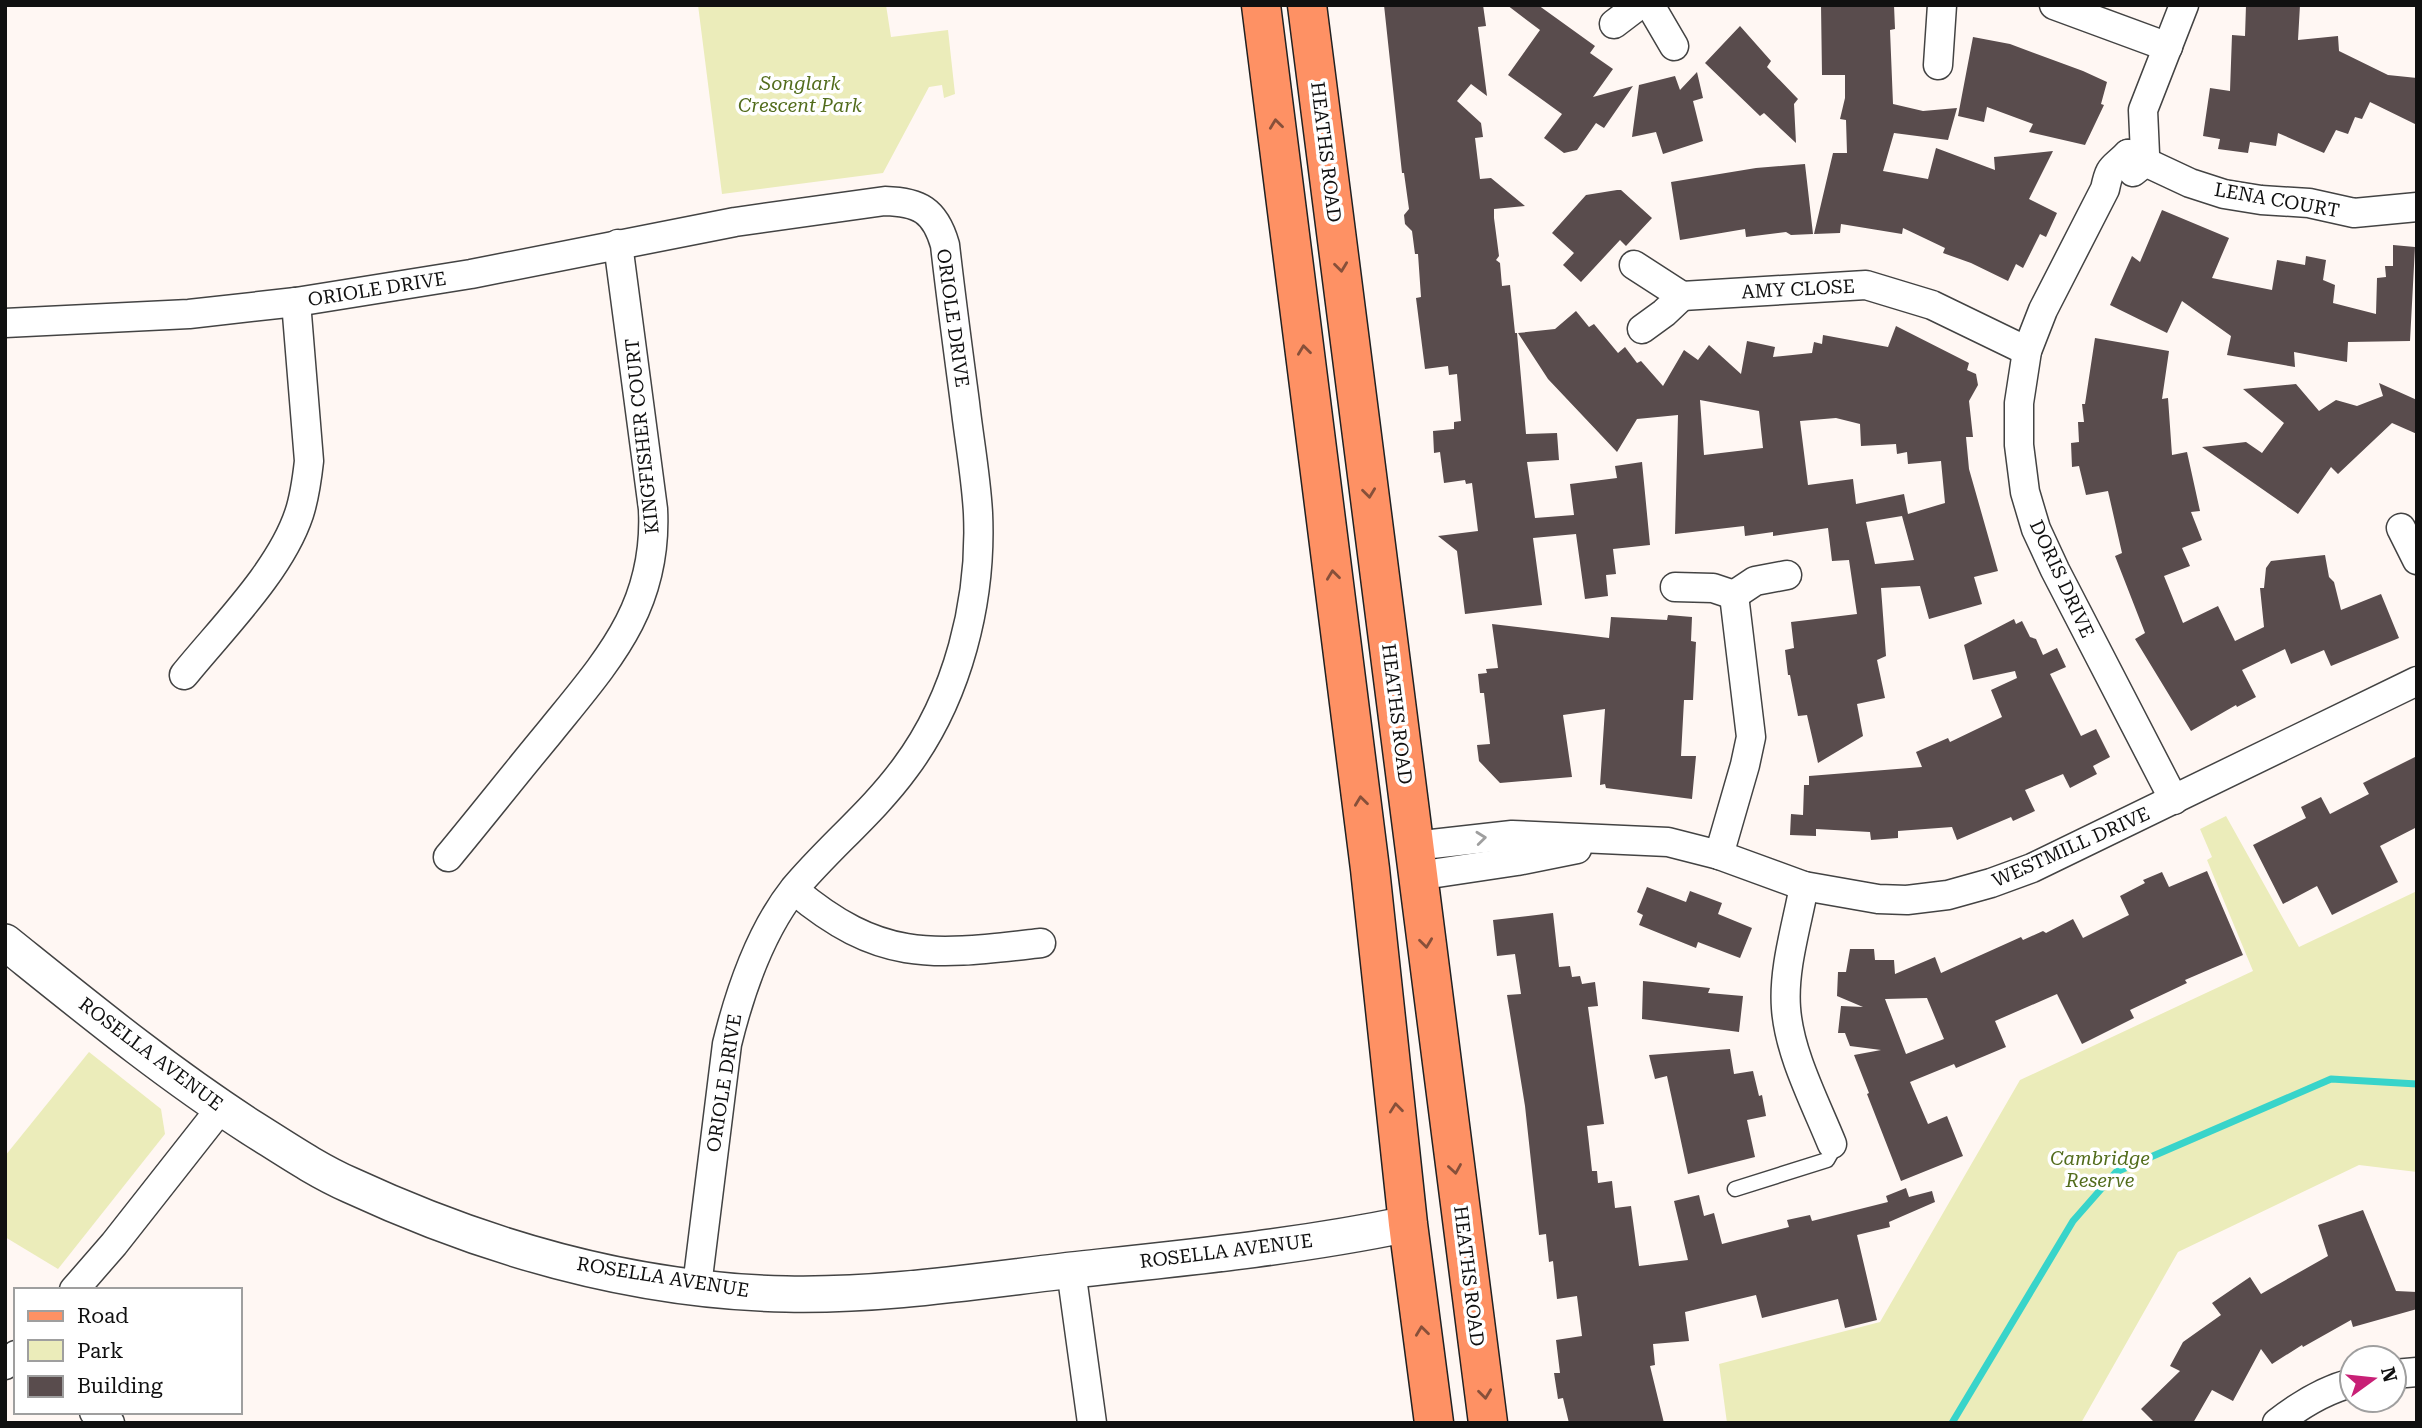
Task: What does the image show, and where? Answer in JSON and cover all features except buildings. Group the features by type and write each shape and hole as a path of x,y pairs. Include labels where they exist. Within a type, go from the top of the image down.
{"main road":[{"path":"1261,5 1370,869 1408,1224 1434,1423"},
{"name":"HEATHS ROAD","path":"1307,5 1488,1423"},
{"path":"1370,869 1415,861"},
{"path":"1408,1224 1461,1217"}],"street":[{"path":"1615,24 1639,5"},
{"path":"1650,5 1674,46"},
{"path":"1938,65 1942,5"},
{"path":"2054,5 2168,47"},
{"path":"2136,158 2145,154 2143,110 2184,5"},
{"name":"DORIS DRIVE","path":"2136,158 2138,168 2105,190 2043,310 2027,351 2019,403 2019,445 2025,492 2036,529 2174,800"},
{"name":"LENA COURT","path":"2136,158 2190,183 2224,194 2309,203 2354,214 2417,208"},
{"name":"ORIOLE DRIVE","path":"5,323 189,314 296,302 471,274 778,215 885,201 919,206 936,223 945,245 978,513 977,575 965,640 942,704 906,767 887,791 794,890 748,974 727,1044 696,1286"},
{"name":"KINGFISHER COURT","path":"448,857 614,651 630,624 648,574 652,550 653,509 618,244"},
{"path":"1634,265 1682,296 1642,329"},
{"name":"AMY CLOSE","path":"1682,296 1866,285 1933,305 2027,351"},
{"path":"184,675 276,561 299,514 309,461 296,302"},
{"path":"2401,528 2417,560"},
{"path":"1734,595 1755,581 1787,575"},
{"path":"1675,587 1713,587 1734,595"},
{"path":"1719,856 1751,737 1734,595"},
{"name":"WESTMILL DRIVE","path":"1415,861 1517,861 1621,840 1668,842 1719,856 1804,886 1878,899 1907,900 1948,895 2032,868 2417,681"},
{"path":"1804,886 1787,974 1786,1006 1790,1035 1832,1144"},
{"path":"794,890 819,911 851,930 899,947 945,952 1041,943"},
{"name":"ROSELLA AVENUE","path":"5,942 116,1031 221,1108 348,1184 466,1233 511,1248 593,1269 696,1286 785,1294 844,1293 925,1288 1244,1251 1408,1224"},
{"path":"76,1288 114,1244 221,1108"},
{"path":"1071,1270 1091,1423"},
{"path":"2277,1423 2298,1407 2338,1387"}],"lane":[{"path":"1735,1189 1827,1160 1832,1153 1832,1144"}],"green space":[{"name":"Songlark Crescent Park","path":"698,5 886,5 891,37 948,30 955,94 944,98 942,85 929,87 883,173 722,194"},
{"name":"Cambridge Reserve","path":"2226,816 2299,947 2417,891 2417,1172 2359,1165 2178,1252 2081,1423 1727,1423 1719,1364 1880,1322 2020,1080 2253,971 2207,860 2212,857 2200,829"},
{"path":"89,1052 161,1109 165,1134 58,1269 5,1237 5,1156"}],"waterway":[{"path":"1952,1423 2073,1221 2116,1172 2331,1079 2417,1084"}]}
